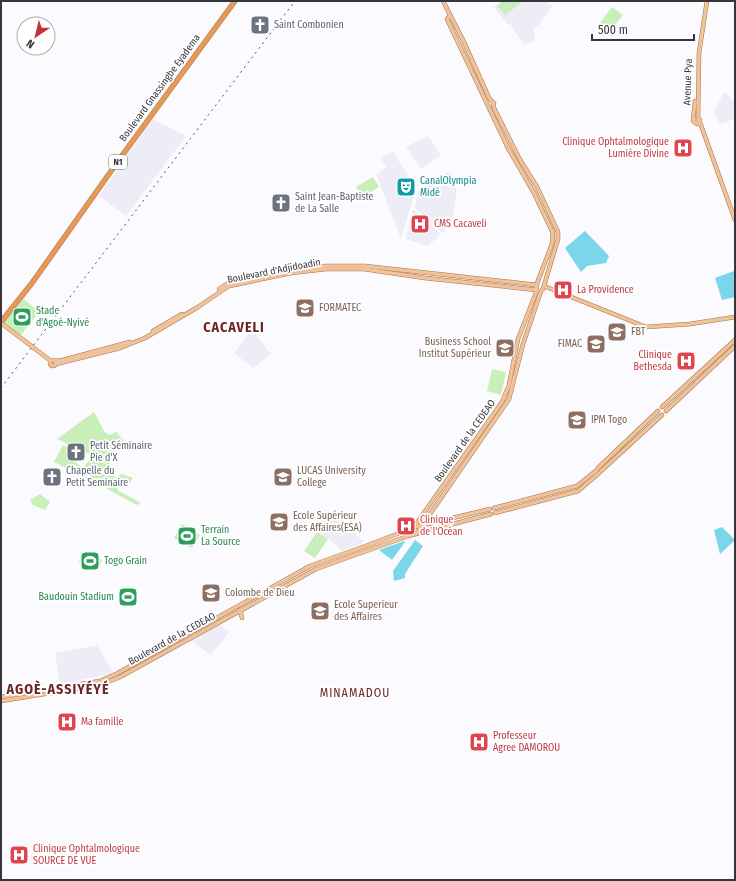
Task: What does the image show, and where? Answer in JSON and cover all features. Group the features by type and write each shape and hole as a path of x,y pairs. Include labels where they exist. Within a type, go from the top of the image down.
{"highway":[{"name":"Boulevard Gnassingbe Eyadema","path":"1,317 15,302 61,240 111,168 234,1"},
{"name":"Boulevard Gnassingbe Eyadema","path":"1,324 36,278 121,156 234,1"}],"main road":[{"path":"442,1 486,103 509,151 534,193 552,233 552,244 537,284 541,288 646,327 690,324 735,318"},
{"name":"Avenue Pya","path":"706,1 699,49 699,121 710,149"},
{"path":"421,526 467,457 477,446 510,399 526,333 541,288 557,249 558,235 537,186 520,160 493,106 494,103 491,100 449,18"},
{"path":"486,103 491,100"},
{"path":"488,107 493,106"},
{"path":"509,151 514,148"},
{"path":"710,149 735,215"},
{"path":"710,149 735,220"},
{"path":"516,163 520,160"},
{"path":"552,233 557,230"},
{"path":"552,233 558,235"},
{"name":"Boulevard d'Adjidoadin","path":"1,324 53,362 132,341 147,335 196,306 223,286 326,266 365,266 537,284 541,288"},
{"name":"Boulevard d'Adjidoadin","path":"249,280 326,269 364,269 425,278 541,288"},
{"name":"Boulevard de la CEDEAO","path":"415,530 467,457 473,444 505,397 521,331 541,288"},
{"path":"523,326 528,328"},
{"path":"521,331 526,333"},
{"path":"415,530 421,526 490,509 495,511 579,491 658,411 659,408 662,407 735,340"},
{"path":"495,511 577,486 599,471 662,415 735,346"},
{"path":"662,407 666,411"},
{"path":"658,411 662,415"},
{"path":"473,444 477,446"},
{"path":"552,493 553,498"},
{"path":"490,509 491,514"},
{"name":"Boulevard de la CEDEAO","path":"58,692 104,684 231,613 311,566 415,530 491,514 495,511"},
{"path":"428,516 434,523"},
{"name":"Boulevard de la CEDEAO","path":"231,613 240,610 313,571 374,545"},
{"path":"311,566 314,568 313,571"},
{"path":"240,610 242,618"},
{"name":"Boulevard de la CEDEAO","path":"57,687 100,681 118,675"},
{"path":"57,687 58,692 1,699 57,687"}],"shaded area":[{"path":"501,1 546,1 552,5 538,26 534,27 535,41 524,45 510,24 507,24 494,7"},
{"path":"724,92 735,102 735,119 720,124 714,112"},
{"path":"152,119 186,136 126,216 99,196"},
{"path":"428,136 441,155 421,169 406,147"},
{"path":"393,152 415,187 415,192 401,239 376,174 387,167 380,158"},
{"path":"450,171 456,180 456,197 452,219 443,233 415,208 418,191"},
{"name":"CMS Cacaveli","path":"413,209 441,234 428,246 406,239"},
{"path":"252,329 271,354 253,368 234,353"},
{"path":"328,510 363,541 363,543 341,551 339,547 314,528"},
{"path":"220,625 229,632 211,655 191,641"},
{"path":"97,645 113,672 106,675 60,684 55,653 95,647"}],"green space":[{"path":"503,1 519,1 521,3 505,15 497,6"},
{"path":"612,7 623,15 610,31 600,23"},
{"path":"373,177 379,187 363,197 356,187"},
{"name":"Stade d'Agoè-Nyivé","path":"24,299 39,312 20,336 3,323"},
{"path":"492,369 506,372 501,395 487,391"},
{"path":"94,412 104,431 109,435 116,432 127,444 125,448 118,447 116,451 119,453 114,455 109,465 80,449 57,439"},
{"path":"63,445 80,455 76,463 83,468 91,458 108,465 107,472 117,478 121,474 133,478 127,487 119,486 117,490 141,503 137,505 109,490 75,465 68,469 54,462"},
{"path":"40,494 50,502 45,510 33,505 30,500"},
{"name":"Terrain La Source","path":"182,524 200,535 192,548 174,538"},
{"path":"317,532 328,539 315,558 304,551"},
{"name":"Togo Grain","path":"81,552 102,560 99,567 92,569 79,562"}],"water":[{"path":"585,231 609,256 606,263 587,266 581,272 565,248"},
{"path":"734,271 735,297 722,300 715,278"},
{"path":"722,527 735,540 720,554 714,530"},
{"path":"415,540 423,546 405,574 405,578 394,581 393,571"},
{"path":"404,541 405,542 392,560 379,550"}],"railway":[{"path":"1,388 295,1"}],"place":[{"name":"Saint Combonien","path":"260,25"},
{"name":"Clinique Ophtalmologique Lumière Divine","path":"683,148"},
{"name":"CanalOlympia Midé","path":"406,187"},
{"name":"Saint Jean-Baptiste de La Salle","path":"281,203"},
{"name":"CMS Cacaveli","path":"420,224"},
{"name":"La Providence","path":"563,290"},
{"name":"FORMATEC","path":"305,308"},
{"name":"Stade d'Agoè-Nyivé","path":"22,317"},
{"name":"FBT","path":"617,332"},
{"name":"FIMAC","path":"596,344"},
{"name":"Business School Institut Supérieur","path":"505,348"},
{"name":"Clinique Bethesda","path":"686,361"},
{"name":"IPM Togo","path":"577,420"},
{"name":"Petit Séminaire Pie d'X","path":"76,452"},
{"name":"Chapelle du Petit Seminaire","path":"52,477"},
{"name":"LUCAS University College","path":"283,477"},
{"name":"Ecole Supérieur des Affaires(ESA)","path":"279,522"},
{"name":"Clinique de l'Océan","path":"406,526"},
{"name":"Terrain La Source","path":"187,536"},
{"name":"Togo Grain","path":"90,561"},
{"name":"Colombe de Dieu","path":"211,593"},
{"name":"Baudouin Stadium","path":"128,597"},
{"name":"Ecole Superieur des Affaires","path":"320,611"},
{"name":"Ma famille","path":"67,722"},
{"name":"Professeur Agree DAMOROU","path":"479,742"},
{"name":"Clinique Ophtalmologique SOURCE DE VUE","path":"19,855"}],"district":[{"name":"CACAVELI","path":"234,327"},
{"name":"AGOÈ-ASSIYÉYÉ","path":"58,689"},
{"name":"MINAMADOU","path":"355,693"}]}
